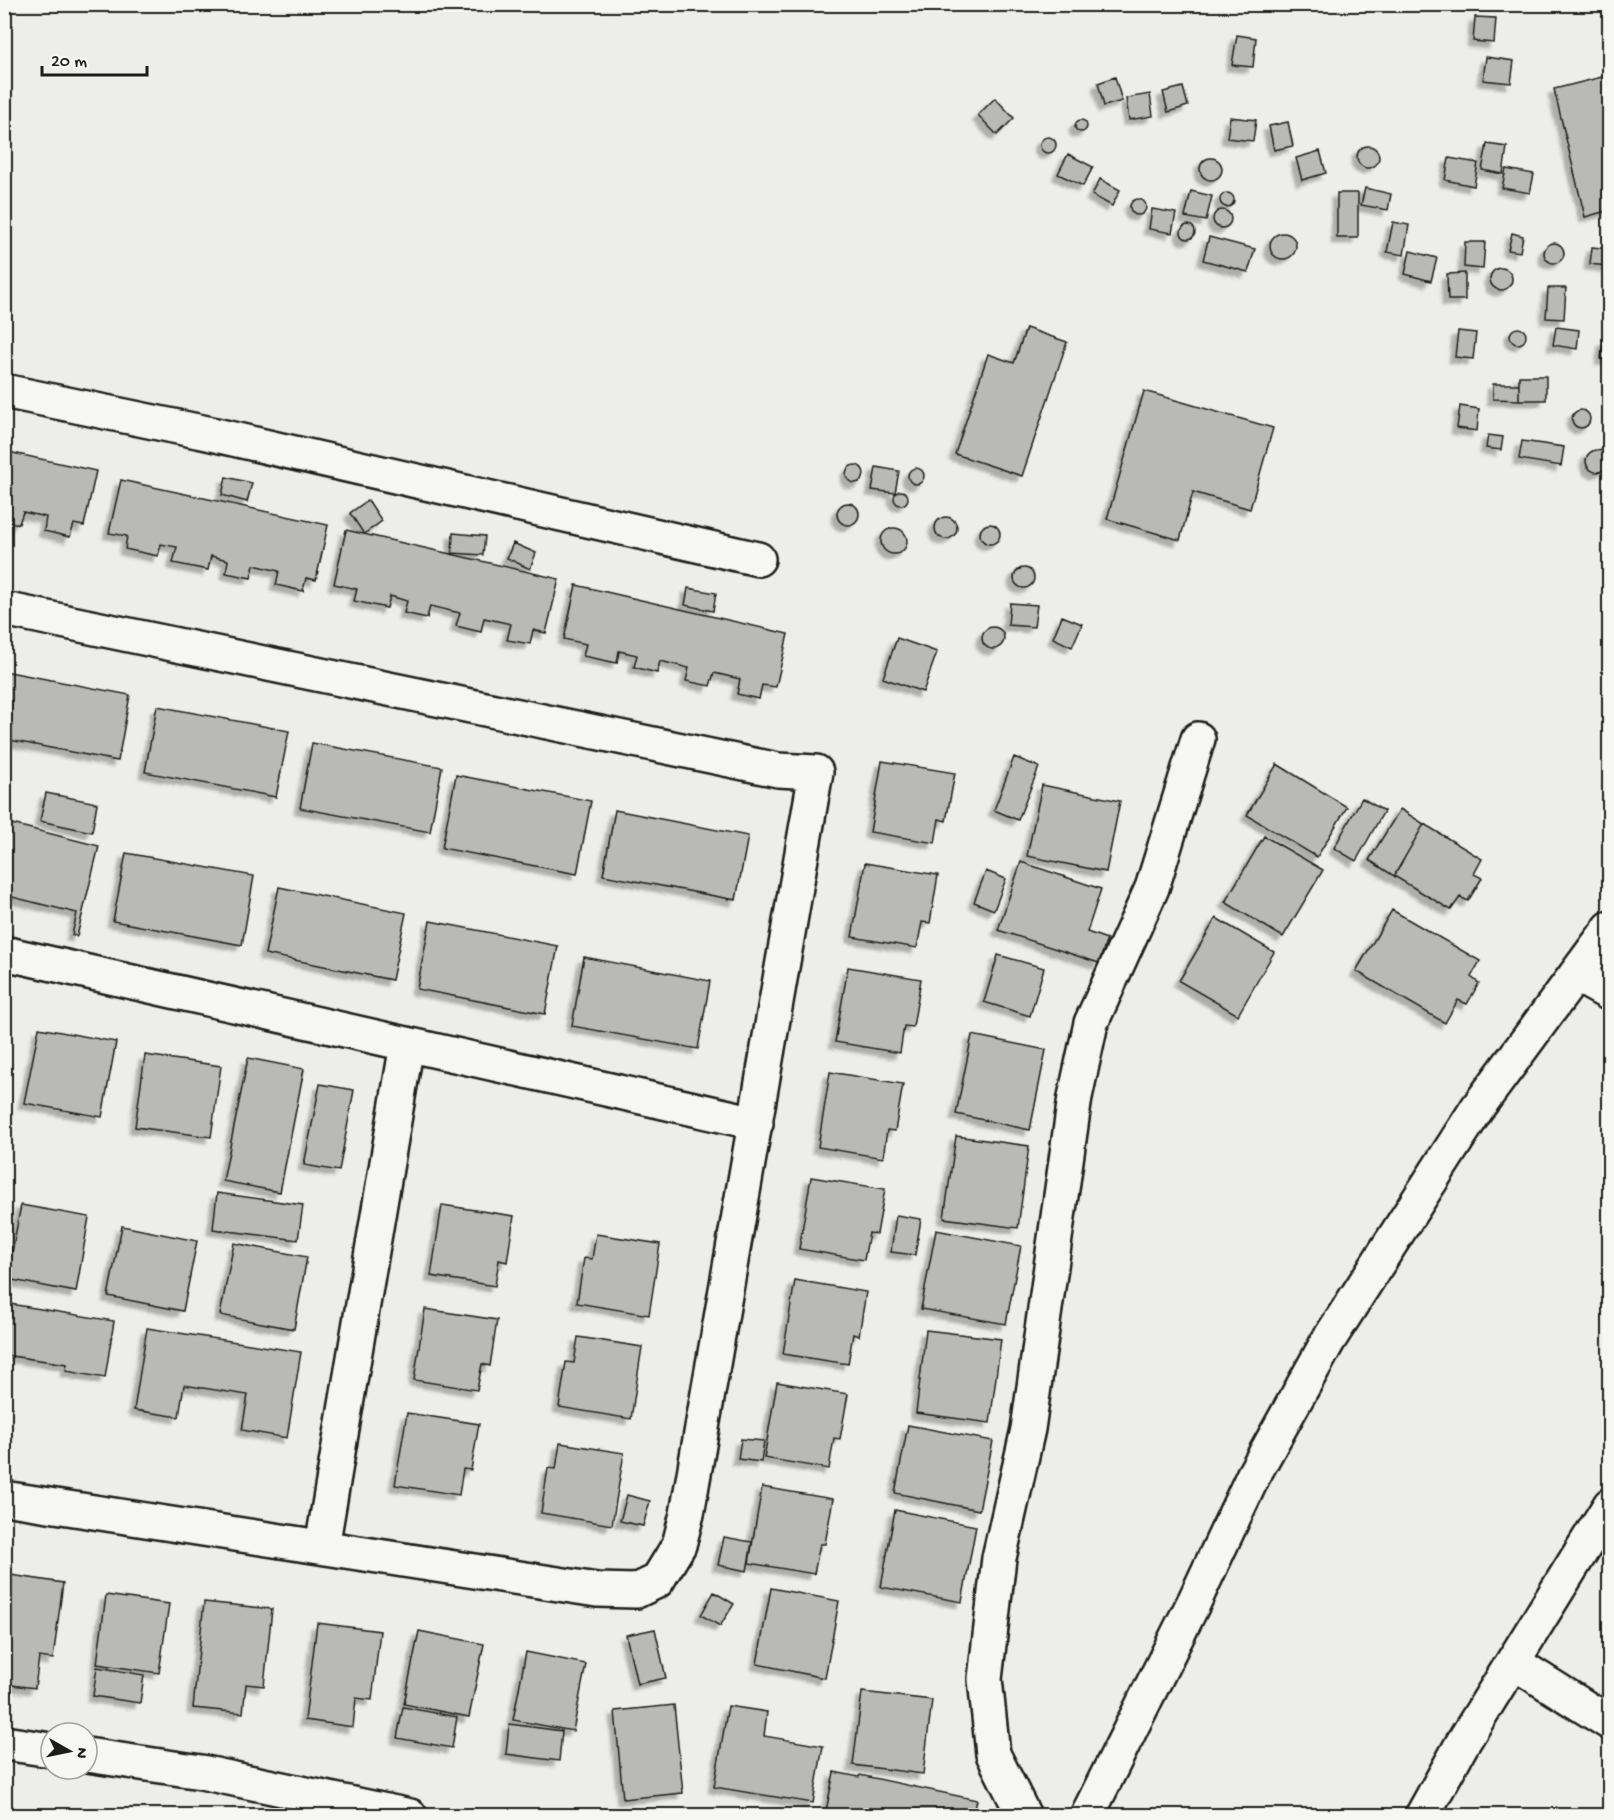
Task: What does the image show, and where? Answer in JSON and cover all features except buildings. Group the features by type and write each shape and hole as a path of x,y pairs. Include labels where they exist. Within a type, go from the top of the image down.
{"street":[{"path":"4,391 207,433 758,559"},
{"path":"4,609 778,770 816,772 687,1514 680,1545 657,1581 636,1591 597,1590 4,1498"},
{"path":"1024,1815 993,1754 986,1690 985,1679 999,1558 1028,1429 1075,1097 1091,1023 1152,888 1198,739"},
{"path":"1086,1815 1194,1602 1253,1476 1328,1341 1478,1107 1610,928"},
{"path":"4,953 756,1123"},
{"path":"1576,975 1610,994"},
{"path":"322,1547 407,1044"},
{"path":"1422,1815 1551,1597 1610,1505"},
{"path":"1513,1662 1610,1723"},
{"path":"4,1743 39,1748"},
{"path":"99,1757 201,1772 410,1815"}]}
